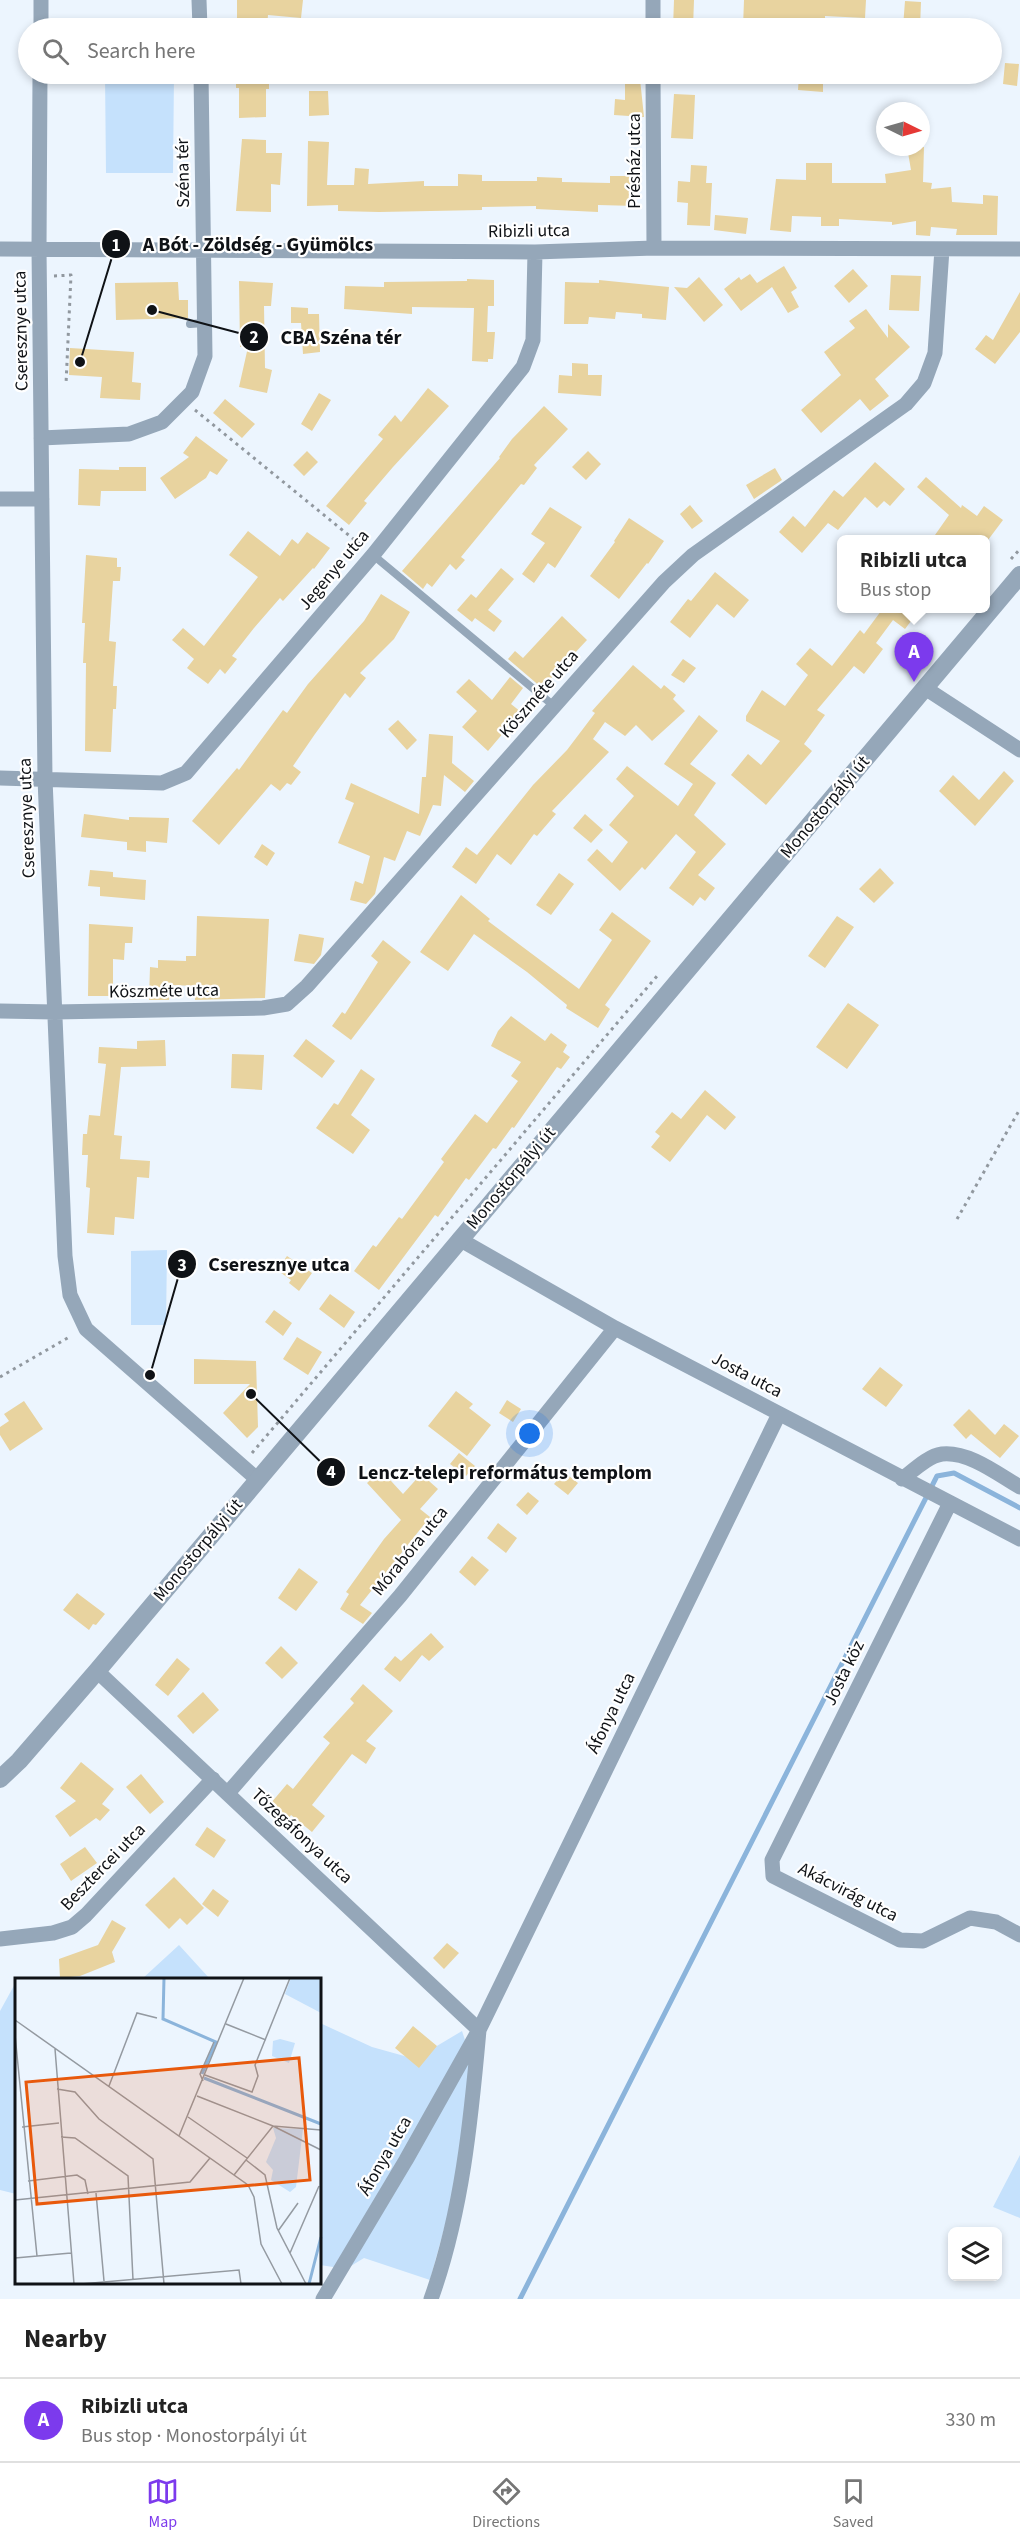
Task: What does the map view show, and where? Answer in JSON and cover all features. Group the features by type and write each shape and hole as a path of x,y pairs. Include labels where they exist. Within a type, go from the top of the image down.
{"street":[{"path":"41,0 41,18"},
{"path":"199,0 200,18"},
{"path":"653,0 653,18"},
{"name":"Cseresznye utca","path":"40,84 39,276 45,779 65,1256 70,1295 86,1329 257,1479"},
{"name":"Széna tér","path":"41,438 129,434 162,422 192,392 205,356 198,323 204,250 201,84"},
{"name":"Présház utca","path":"653,84 654,248"},
{"name":"Ribizli utca","path":"0,249 535,252 654,248 1020,249"},
{"name":"Köszméte utca","path":"0,1011 263,1008 287,1004 307,986 664,582 693,555 906,404 924,382 935,353 942,249"},
{"name":"Jegenye utca","path":"0,778 162,783 186,773 373,555 523,367 533,340 535,252"},
{"path":"0,499 42,499"},
{"name":"Monostorpályi út","path":"990,611 1020,575"},
{"name":"Monostorpályi út","path":"0,1779 19,1761 97,1671 988,613"},
{"path":"926,688 1020,750"},
{"name":"Josta utca","path":"459,1239 615,1328 1020,1539"},
{"name":"Mórabóra utca","path":"228,1793 400,1596 615,1328"},
{"name":"Áfonya utca","path":"323,2299 406,2160 479,2030 779,1414"},
{"path":"902,1479 925,1461 942,1454 963,1457 1020,1487"},
{"name":"Josta köz","path":"772,1860 943,1500"},
{"name":"Tőzegáfonya utca","path":"97,1671 479,2030"},
{"name":"Besztercei utca","path":"0,1939 53,1933 72,1927 86,1916 213,1779"},
{"name":"Akácvirág utca","path":"772,1860 773,1876 900,1940 923,1941 970,1918 996,1922 1020,1935"},
{"name":"Áfonya utca","path":"431,2299 445,2260 458,2190 470,2120 479,2030"}],"lane":[{"path":"373,555 554,706"}],"path":[{"path":"39,276 71,275 66,384"},
{"path":"183,401 373,555"},
{"path":"241,1466 659,973"},
{"path":"957,1219 1020,1110"},
{"path":"0,1377 86,1329"}],"shaded area":[{"path":"105,84 174,84 173,173 106,173"},
{"path":"167,1250 166,1325 131,1325 131,1251"},
{"path":"179,1945 209,1978 143,1978"},
{"path":"15,1984 15,2194 0,2190 0,2011"},
{"path":"321,2023 372,2047 415,2059 462,2031 471,2058 455,2189 430,2280 364,2258 346,2269 321,2265"},
{"path":"1020,2155 1020,2218 993,2207"}],"building":[{"path":"237,0 303,0 301,18 268,15 268,18 237,18"},
{"path":"674,0 694,0 693,18 673,18"},
{"path":"744,0 866,0 865,18 825,16 825,18 743,18"},
{"path":"905,1 921,2 920,18 904,18"},
{"path":"1005,63 1019,64 1017,86 1003,84"},
{"path":"236,84 269,84 269,89 266,89 266,117 239,118 239,88 236,88"},
{"path":"625,84 641,84 644,117 614,115 615,99 625,100"},
{"path":"798,84 823,84 823,92 798,90"},
{"path":"309,91 328,91 329,115 309,116"},
{"path":"674,94 695,95 693,139 671,138"},
{"path":"242,139 266,140 266,153 282,153 280,185 271,184 271,212 236,211"},
{"path":"308,141 329,142 327,185 354,185 355,168 369,169 368,184 424,181 424,186 458,186 458,174 482,175 482,181 537,181 537,177 562,178 562,182 610,183 610,176 636,176 636,206 598,205 598,212 536,209 536,206 482,207 482,210 379,212 338,211 338,205 307,206"},
{"path":"909,156 924,156 923,182 932,183 931,189 951,187 952,202 983,204 983,195 998,196 997,235 956,235 957,229 931,227 930,236 916,235 916,221 892,225 892,222 839,219 839,226 821,226 821,217 792,216 791,232 770,230 776,179 806,180 806,163 832,163 832,183 886,183 885,174 911,170"},
{"path":"691,165 707,166 706,183 712,183 710,226 687,225 688,203 677,202 678,181 690,182"},
{"path":"715,215 748,218 746,234 714,230"},
{"path":"784,266 797,288 791,292 799,307 788,313 772,287 741,311 724,289 739,277 741,280 750,274 757,283"},
{"path":"853,269 868,286 849,303 834,286"},
{"path":"891,275 921,276 919,311 889,310"},
{"path":"699,277 723,305 704,322 674,287 687,288"},
{"path":"467,279 494,280 494,306 488,306 487,332 495,332 493,359 488,359 488,362 472,361 474,308 412,307 412,314 344,309 345,286 384,287 384,282 467,281"},
{"path":"599,280 669,287 666,320 642,318 642,314 616,312 615,319 589,317 588,324 564,324 565,282 599,283"},
{"path":"239,281 273,283 271,306 264,306 265,368 272,370 267,393 239,387 248,347 240,347"},
{"path":"178,282 179,300 188,300 188,318 116,320 115,283"},
{"path":"1020,292 1020,332 995,364 975,349 986,335 993,340"},
{"path":"291,307 308,308 308,314 319,314 320,352 303,354 301,323 291,323"},
{"path":"866,309 888,338 888,324 910,347 875,379 889,396 870,411 860,399 821,433 801,410 841,375 824,352 855,328 849,321"},
{"path":"70,348 134,352 132,382 141,383 140,400 100,398 102,377 69,375"},
{"path":"572,363 588,364 588,375 602,375 601,396 558,393 559,375 572,376"},
{"path":"428,388 449,406 364,501 367,503 349,525 326,506 383,439 378,435 395,415 401,422"},
{"path":"319,393 331,400 312,431 301,424"},
{"path":"225,399 255,424 242,438 213,413"},
{"path":"544,406 568,429 534,465 537,468 461,557 465,560 456,570 450,564 432,587 427,583 423,589 402,571 500,458 512,439"},
{"path":"196,436 228,460 217,475 210,471 206,478 175,499 160,478 189,457 183,453"},
{"path":"307,451 318,462 304,476 293,465"},
{"path":"588,451 601,464 586,480 572,467"},
{"path":"875,462 905,489 890,506 884,501 877,508 865,497 838,530 828,523 802,553 779,532 793,516 805,527 834,490 843,497"},
{"path":"119,467 146,467 146,491 101,491 100,506 78,505 79,469 119,470"},
{"path":"775,468 782,480 754,499 746,485"},
{"path":"926,477 961,508 962,505 977,516 984,506 1003,520 990,537 990,535 935,535 949,515 917,487"},
{"path":"690,505 703,521 692,529 680,514"},
{"path":"550,507 582,527 555,568 548,563 534,583 522,574 545,543 531,534"},
{"path":"629,518 664,541 619,599 590,576"},
{"path":"248,531 280,556 292,539 298,544 307,532 330,548 314,569 283,601 280,598 254,628 232,656 237,659 225,674 220,669 208,684 187,668 194,659 172,640 183,628 204,646 258,577 229,555"},
{"path":"86,555 117,558 117,567 121,567 120,581 113,581 109,641 116,642 113,686 117,686 116,709 113,709 111,752 85,751 86,663 83,663 85,623 82,623"},
{"path":"501,568 514,579 488,610 502,621 494,632 475,618 472,622 457,610 471,594 476,598"},
{"path":"715,572 749,600 734,618 717,604 690,638 670,622 688,599 691,601"},
{"path":"381,594 410,612 394,639 360,673 366,678 350,698 345,693 315,734 293,766 301,772 291,785 287,783 280,791 271,784 219,845 192,821 237,768 239,770 283,710 287,713 308,684 364,621"},
{"path":"880,613 909,613 914,617 905,629 893,620 876,643 883,649 864,674 854,666 817,710 825,715 804,744 812,751 766,805 731,775 748,754 761,765 780,741 746,721 746,716 762,690 785,706 808,675 796,664 810,648 832,666 860,630 864,634"},
{"path":"562,616 587,640 542,688 508,659 515,651 523,658"},
{"path":"683,659 696,668 684,683 671,675"},
{"path":"633,665 661,689 664,685 676,695 673,699 685,711 652,741 636,725 625,736 605,722 593,739 609,752 552,811 556,814 537,836 534,834 511,865 497,854 476,884 452,867 466,847 477,855 533,785 567,750 595,713 592,711"},
{"path":"510,677 523,688 511,704 521,712 488,751 462,727 477,711 456,692 469,679 492,700"},
{"path":"699,715 718,731 690,764 716,783 694,815 726,844 698,875 715,888 705,901 700,897 693,906 669,888 696,852 676,834 645,870 642,867 620,891 587,860 597,849 612,863 628,842 609,825 634,796 616,779 627,766 678,806 693,784 664,764"},
{"path":"398,720 417,740 407,750 388,729"},
{"path":"429,734 453,736 452,763 474,781 465,792 444,775 441,806 433,805 420,836 407,831 395,861 384,857 375,894 366,904 350,900 355,881 363,884 370,856 338,843 354,803 345,799 351,783 419,814 422,777 426,777"},
{"path":"1004,771 1014,781 975,826 939,791 953,775 979,800"},
{"path":"84,814 129,820 129,817 169,818 167,843 146,841 146,852 127,850 127,842 81,837"},
{"path":"585,814 603,830 591,843 573,828"},
{"path":"262,844 275,853 267,866 254,857"},
{"path":"880,868 894,883 874,903 859,889"},
{"path":"90,870 113,872 113,877 146,880 145,900 100,896 100,887 88,886"},
{"path":"559,873 574,884 551,915 536,905"},
{"path":"461,895 490,919 488,921 579,989 612,940 599,930 612,912 651,941 605,1005 610,1009 598,1028 566,1008 567,1005 527,972 474,934 448,971 420,952"},
{"path":"197,916 269,919 265,998 195,1000 195,986 170,985 169,1000 149,1000 150,967 158,968 158,960 186,961 186,956 196,956"},
{"path":"837,916 854,927 825,968 808,956"},
{"path":"89,924 133,927 132,943 125,943 124,960 113,959 113,996 88,996"},
{"path":"299,934 324,938 321,955 314,964 294,961"},
{"path":"383,940 411,962 351,1040 332,1026 342,1012 345,1014 378,962 371,956"},
{"path":"848,1003 879,1025 847,1069 816,1047"},
{"path":"511,1016 545,1041 551,1033 567,1045 563,1052 570,1057 561,1069 557,1067 514,1128 512,1127 496,1149 493,1148 469,1180 466,1178 438,1217 435,1215 379,1290 354,1271 373,1245 376,1247 399,1217 402,1219 444,1162 441,1159 475,1114 487,1123 518,1081 511,1076 521,1062 491,1046 498,1031"},
{"path":"306,1039 335,1061 322,1078 293,1056"},
{"path":"165,1040 166,1066 121,1067 114,1135 122,1136 120,1159 150,1161 149,1178 137,1177 134,1219 115,1217 114,1235 87,1233 90,1188 86,1187 88,1155 82,1155 83,1134 87,1134 89,1115 100,1116 106,1064 98,1063 99,1047 137,1049 137,1041"},
{"path":"232,1054 264,1055 262,1090 231,1088"},
{"path":"361,1069 375,1079 351,1115 370,1130 353,1154 316,1128 334,1103 338,1105"},
{"path":"705,1090 736,1117 725,1130 707,1115 670,1162 651,1147 660,1136 655,1132 672,1112 681,1119"},
{"path":"287,1256 312,1273 299,1291 289,1283 291,1280 277,1270"},
{"path":"330,1294 355,1312 344,1328 319,1309"},
{"path":"274,1310 292,1323 283,1336 265,1322"},
{"path":"297,1337 322,1352 308,1375 283,1359"},
{"path":"194,1359 256,1361 258,1427 247,1438 223,1413 250,1384 194,1384"},
{"path":"880,1367 903,1385 886,1407 862,1389"},
{"path":"456,1391 473,1404 469,1408 491,1425 467,1456 428,1426"},
{"path":"507,1400 521,1409 513,1422 499,1413"},
{"path":"24,1401 43,1429 10,1451 0,1435 0,1427 9,1421 4,1414"},
{"path":"969,1409 995,1435 1004,1424 1019,1436 1000,1458 971,1434 966,1439 953,1425"},
{"path":"459,1453 475,1466 466,1476 450,1464"},
{"path":"381,1470 403,1494 421,1474 438,1489 420,1509 430,1517 360,1605 372,1613 363,1624 340,1609 349,1594 346,1592 384,1539 401,1520 367,1483"},
{"path":"564,1472 578,1483 568,1495 554,1484"},
{"path":"528,1492 539,1501 527,1515 516,1505"},
{"path":"498,1523 517,1538 506,1553 487,1538"},
{"path":"472,1556 489,1570 475,1586 459,1572"},
{"path":"299,1568 318,1582 296,1611 278,1598"},
{"path":"77,1593 105,1614 89,1630 63,1610"},
{"path":"431,1633 444,1647 429,1661 422,1655 400,1682 384,1669 395,1656 401,1661"},
{"path":"281,1646 298,1663 282,1679 265,1663"},
{"path":"177,1658 190,1669 168,1696 155,1685"},
{"path":"363,1684 393,1711 366,1741 376,1748 366,1764 352,1754 312,1805 325,1816 312,1832 291,1815 289,1818 271,1803 287,1784 293,1789 330,1743 323,1737 354,1703 350,1699"},
{"path":"203,1692 219,1710 193,1734 177,1716"},
{"path":"81,1762 114,1789 102,1804 110,1810 100,1821 96,1818 70,1837 55,1816 76,1801 60,1788"},
{"path":"141,1774 164,1802 150,1814 126,1787"},
{"path":"207,1827 226,1840 214,1858 195,1845"},
{"path":"85,1847 97,1863 71,1881 60,1864"},
{"path":"174,1877 204,1908 187,1925 180,1918 169,1929 145,1905"},
{"path":"213,1889 229,1901 218,1917 202,1904"},
{"path":"112,1920 126,1928 112,1952 115,1962 80,1976 60,1978 59,1959 98,1945"},
{"path":"447,1943 459,1953 444,1969 433,1958"},
{"path":"413,2026 437,2046 419,2068 395,2048"}],"waterway":[{"path":"520,2299 937,1476 954,1473 1020,1508"}],"place":[{"name":"CBA Széna tér","path":"152,310"},
{"name":"A Bót - Zöldség - Gyümölcs","path":"80,362"},
{"name":"Ribizli utca","path":"914,682"},
{"name":"Cseresznye utca","path":"150,1375"},
{"name":"Lencz-telepi református templom","path":"251,1394"}]}
